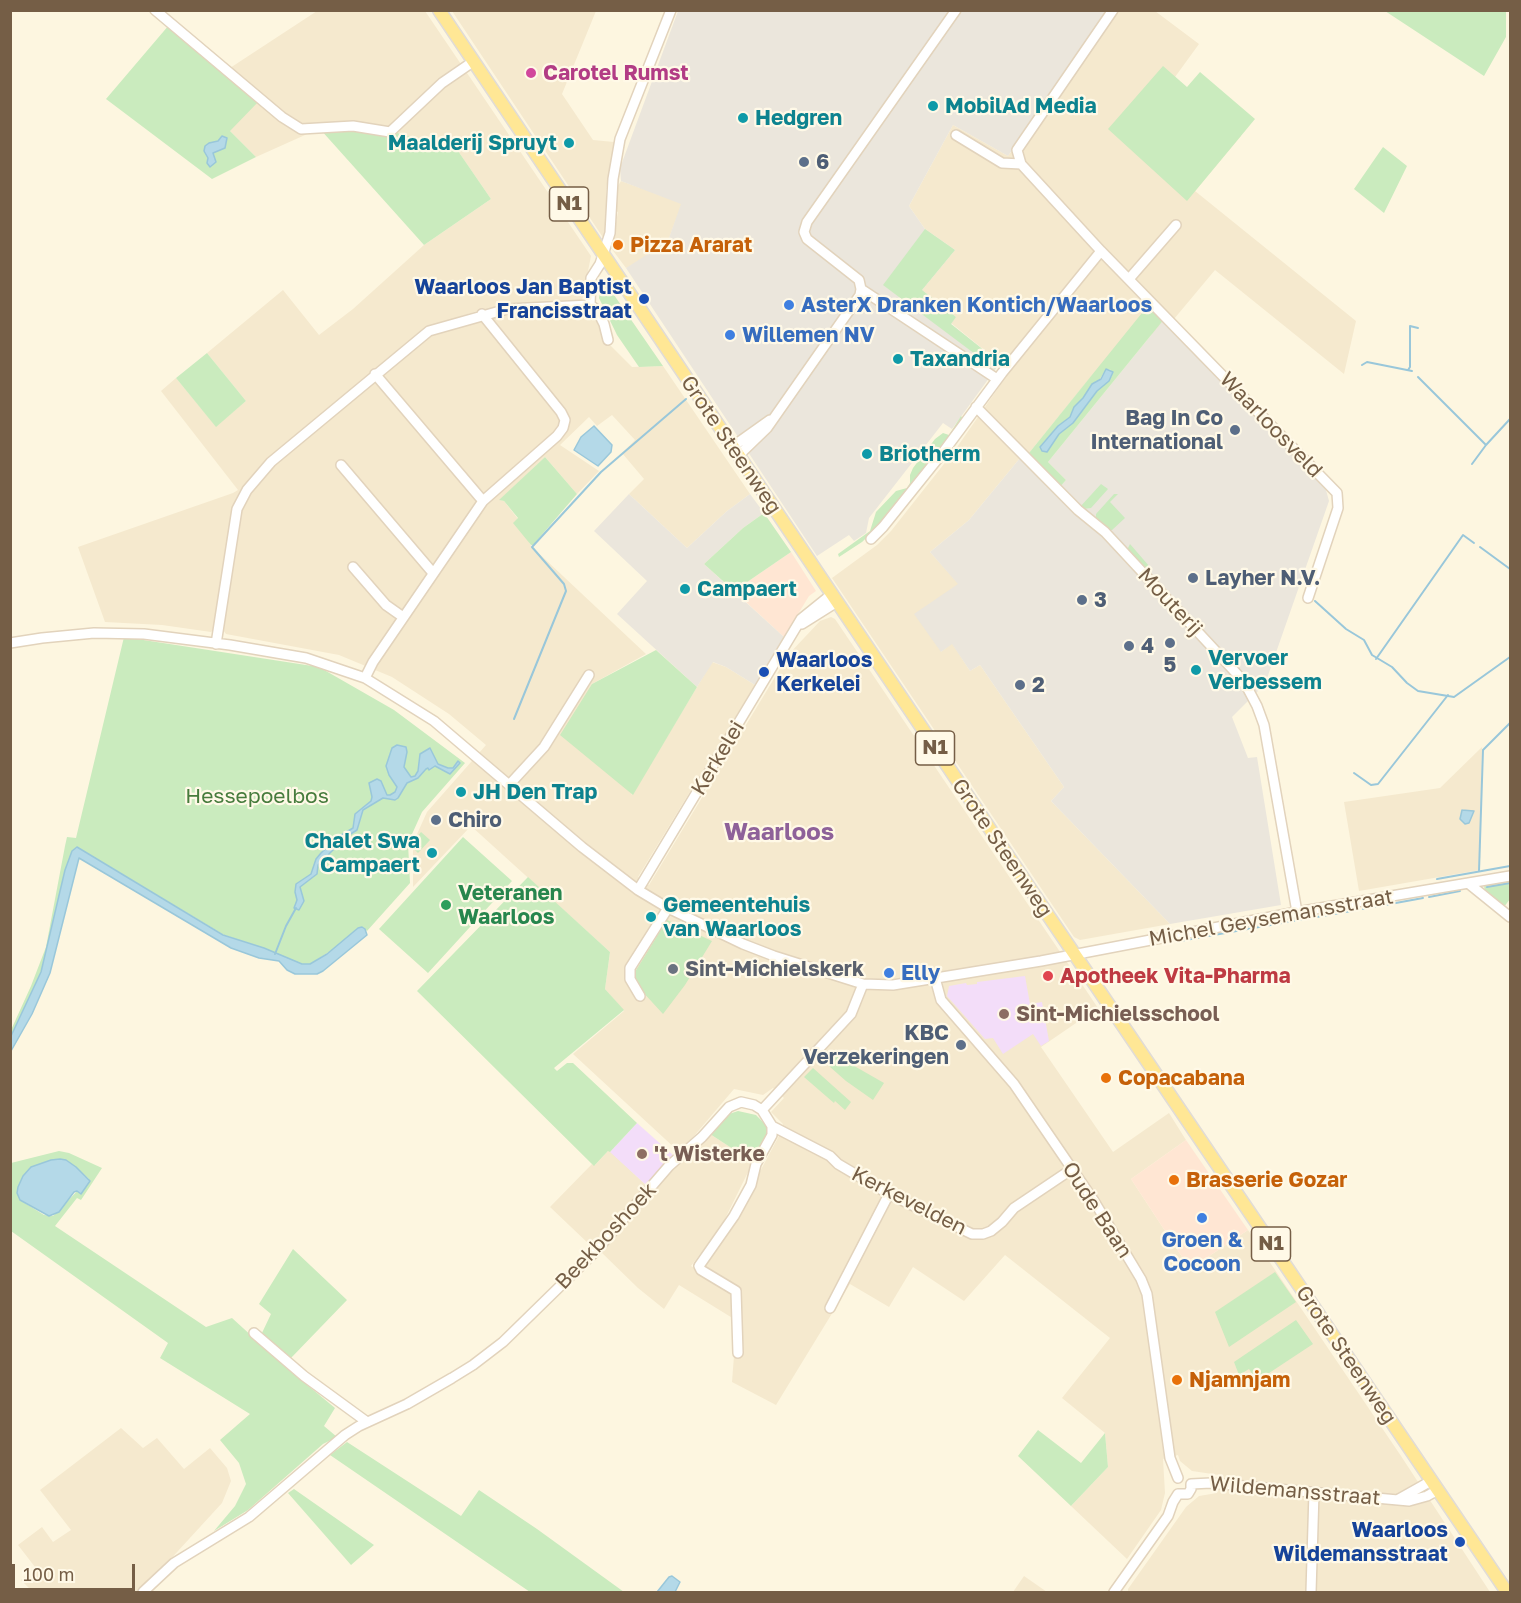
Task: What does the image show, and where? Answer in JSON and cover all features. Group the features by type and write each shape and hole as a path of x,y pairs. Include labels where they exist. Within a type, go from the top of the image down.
{"main road":[{"name":"N1","path":"439,10 474,61"},
{"name":"Grote Steenweg","path":"474,61 1434,1486"},
{"name":"N1","path":"1434,1486 1507,1593"}],"street":[{"path":"154,10 282,117 301,129 353,126 390,132 442,83 474,61"},
{"path":"590,305 591,278 603,255 610,233 612,189 620,139 671,10"},
{"path":"735,451 768,428 858,300 861,289 859,280 807,239 804,232 807,222 956,10"},
{"path":"956,135 1002,163 1021,164 1017,150 1113,10"},
{"name":"Waarloosveld","path":"1021,164 1101,251 1337,493 1338,508 1308,598"},
{"path":"1129,279 1176,225"},
{"path":"871,539 944,451 997,379 1101,251"},
{"path":"861,289 997,379"},
{"path":"216,644 234,520 241,499 271,462 424,333 507,309 590,305 597,310 608,340"},
{"path":"365,678 403,617 483,501 557,436 563,428 565,420 561,412 482,315"},
{"path":"375,374 483,501"},
{"name":"Mouterij","path":"976,407 1078,510 1105,532 1237,674 1248,689 1264,725 1297,912"},
{"path":"341,465 434,573"},
{"path":"353,567 386,604 403,617"},
{"name":"Kerkelei","path":"638,890 801,619 834,598"},
{"name":"Michel Geysemansstraat","path":"10,643 58,636 119,633 216,644 306,658 365,678 434,721 582,847 638,890 668,908 743,944 863,984 885,986 1075,955 1297,912 1510,876"},
{"path":"509,785 544,747 589,675"},
{"path":"1468,884 1510,917"},
{"path":"640,996 630,979 630,968 668,908"},
{"name":"Oude Baan","path":"935,978 941,1000 1014,1084 1072,1168 1141,1279 1147,1294 1170,1458 1178,1478"},
{"path":"738,1353 736,1292 701,1270 699,1266 722,1235 751,1185 756,1164 772,1135 772,1126 762,1110 851,1014 863,984"},
{"name":"Beekboshoek","path":"146,1591 174,1563 249,1517 345,1435 452,1378 503,1342 594,1253 669,1166 702,1137 729,1107 741,1102 754,1105 762,1110"},
{"name":"Kerkevelden","path":"772,1126 830,1156 838,1164 889,1194 972,1234 991,1231 1014,1208 1072,1168"},
{"path":"830,1308 889,1194"},
{"path":"254,1333 304,1376 367,1422"},
{"name":"Wildemansstraat","path":"1186,1477 1191,1484 1188,1494 1174,1492 1173,1485 1178,1478 1186,1477"},
{"name":"Wildemansstraat","path":"1191,1484 1211,1483 1414,1500 1434,1486"},
{"path":"1311,1593 1314,1492"},
{"name":"Wildemansstraat","path":"1114,1593 1168,1515 1178,1494"}],"shaded area":[{"path":"317,11 425,11 591,256 582,301 508,305 477,311 426,328 278,451 255,473 234,506 215,629 211,632 162,625 105,622 78,547 238,490 161,391 176,378 216,426 246,401 207,353 283,290 319,335 353,309 424,245 491,199 456,148 350,122 334,122 256,157 230,131 230,68"},
{"path":"452,11 596,11 562,94 593,140 614,142 606,190 604,239"},
{"path":"678,11 1109,11 1008,156 953,125 909,206 925,229 955,250 922,290 956,317 951,324 1000,363 952,429 943,423 869,518 866,533 854,541 849,535 817,556 626,268 656,249 664,252 681,204 621,181 620,168"},
{"path":"1118,11 1155,11 1199,44 1175,77 1241,136 1195,191 1356,321 1344,374 1215,270 1174,319 1090,378 1029,453 1020,458 969,520 930,552 959,584 941,652 952,643 970,671 980,665 1064,787 1051,801 1170,924 1080,940 1074,937 832,578 877,545 891,531 955,450 1010,371 951,323 956,317 922,290 955,250 925,229 909,206 953,125 1008,156"},
{"path":"621,181 682,203 664,252 626,268 611,248 618,212 613,210 616,189"},
{"path":"594,309 605,340 632,367 663,366 750,494 727,511 687,548 629,494 644,479 622,453 635,440 612,415 597,426 589,417 560,445 599,471 577,494 545,457 500,500 504,501 518,519 531,546 646,654 592,684 632,795 712,662 726,667 755,685 638,877 649,885 789,654 820,621 831,617 835,619 1098,1008 1041,1047 1113,1152 1169,1113 1186,1140 1131,1179 1190,1269 1248,1230 1490,1592 1128,1592 1186,1507 1199,1496 1217,1493 1219,1475 1192,1471 1180,1461 1178,1455 1163,1459 1165,1493 1161,1510 1127,1559 1071,1506 1108,1467 1105,1433 1062,1398 1110,1338 1005,1255 964,1301 913,1267 889,1307 850,1284 776,1405 732,1382 739,1290 703,1268 732,1224 780,1134 783,1124 771,1112 784,1098 773,1088 763,1095 734,1089 694,1136 678,1151 573,1054 624,1011 605,989 610,952 471,826 413,887 413,843 427,812 486,745 449,714 392,677 339,655 226,634 223,630 238,524 244,504 258,483 282,458 427,337 436,332 501,313"},
{"path":"1165,318 1326,490 1329,501 1265,684 1232,717 1248,758 1257,757 1281,905 1170,924 1051,801 1064,787 980,665 970,671 952,644 941,652 914,614 958,584 930,552 969,520 1020,458 1029,453 1060,487 1066,480 1048,462"},
{"name":"Campaert","path":"629,494 687,548 727,511 750,494 764,513 743,528 704,564 784,637 755,685 726,667 713,662 697,687 617,614 647,581 594,531"},
{"path":"791,552 816,591 809,596 784,637 734,591"},
{"path":"1482,747 1480,870 1359,891 1344,802 1440,788"},
{"name":"Sint-Michielsschool","path":"1025,976 1030,1004 1042,1002 1049,1041 1041,1046 1033,1034 1003,1054 993,1038 985,1039 947,996 949,986"},
{"name":"'t Wisterke","path":"637,1123 673,1155 646,1185 610,1152"},
{"path":"710,1134 753,1162 721,1227 691,1266 732,1289 734,1319 679,1285 664,1309 638,1288 600,1251 671,1168"},
{"path":"1186,1140 1248,1230 1190,1269 1131,1179"},
{"path":"609,1150 646,1185 591,1246 550,1207"},
{"path":"121,1428 143,1448 157,1438 184,1469 210,1448 227,1468 231,1481 222,1503 138,1592 33,1592 21,1580 35,1567 18,1545 42,1527 53,1542 71,1530 40,1490"},
{"path":"1024,1576 1047,1592 1013,1592"}],"green space":[{"path":"1385,11 1506,11 1506,37 1484,76"},
{"path":"169,25 259,101 230,131 256,157 212,179 106,99"},
{"path":"1163,66 1187,87 1200,72 1255,119 1187,201 1108,129"},
{"path":"351,128 394,135 397,133 456,148 491,199 424,245 320,129"},
{"path":"1383,147 1407,166 1384,213 1354,189"},
{"path":"925,229 955,250 922,290 956,317 951,324 1000,363 995,369 883,285"},
{"path":"602,278 663,366 639,367 617,335 599,298"},
{"path":"1150,303 1165,318 1048,462 1066,480 1060,487 1029,453","holes":["1106,369 1111,370 1112,376 1097,391 1073,423 1059,434 1051,445 1041,445 1058,426 1071,416 1074,407 1092,384 1100,379"]},
{"path":"207,353 246,401 216,427 176,378"},
{"path":"961,416 963,419 881,524 862,542 839,557 838,554 870,531 876,512 896,491 907,488 913,468 935,439 943,433 949,435"},
{"path":"545,457 577,494 531,545 513,523 518,518 504,501 499,500"},
{"path":"1101,484 1108,489 1091,508 1080,507"},
{"path":"1114,494 1118,494 1110,502 1125,518 1112,530 1108,530 1096,520 1096,514"},
{"path":"764,513 791,552 734,591 704,564 743,528"},
{"path":"1130,544 1149,566 1145,570 1127,550"},
{"name":"Hessepoelbos","path":"124,637 319,667 394,710 465,763 422,812 408,843 410,883 367,931 365,929 310,964 302,964 224,935 77,847 62,883 41,972 11,1036 11,1030 46,947 67,837 76,838"},
{"path":"656,650 697,687 633,795 560,735 592,684"},
{"path":"421,832 430,840 418,853 410,845"},
{"name":"Veteranen Waarloos","path":"463,837 512,881 428,973 379,929"},
{"path":"528,877 610,952 605,989 624,1010 554,1068 557,1071 567,1063 573,1063 637,1123 594,1166 417,991"},
{"path":"1510,880 1510,899 1504,907 1485,894 1484,885"},
{"path":"667,920 712,941 685,985 663,1014 641,990 635,979 635,972"},
{"path":"828,1051 884,1083 873,1100 821,1059"},
{"path":"813,1068 851,1102 845,1110 804,1077"},
{"path":"738,1111 756,1115 767,1126 767,1135 753,1162 710,1134 729,1114"},
{"path":"59,1151 69,1153 102,1168 81,1200 77,1198 55,1226 206,1327 232,1318 335,1408 324,1426 337,1437 323,1444 248,1510 214,1531 235,1506 246,1484 239,1463 220,1440 250,1414 160,1358 168,1343 11,1231 11,1163","holes":["76,1167 89,1179 53,1216 44,1215 20,1200"]},
{"path":"293,1249 347,1300 291,1358 261,1335 271,1314 259,1304"},
{"path":"1275,1272 1296,1302 1229,1347 1215,1312"},
{"path":"1296,1320 1313,1344 1257,1381 1249,1369 1239,1375 1234,1362"},
{"path":"1038,1430 1081,1463 1105,1433 1108,1467 1071,1506 1018,1456"},
{"path":"347,1442 461,1516 479,1490 624,1592 530,1592 330,1455"},
{"path":"294,1489 374,1545 351,1565 288,1493"}],"water":[{"path":"222,136 227,138 225,148 213,153 216,162 210,167 204,151 205,146 218,141"},
{"path":"1106,369 1113,372 1109,381 1097,391 1073,423 1059,434 1047,452 1042,451 1040,447 1058,426 1070,417 1074,407 1092,384 1101,379"},
{"path":"594,426 612,445 611,452 598,466 574,450 581,437"},
{"path":"397,745 406,747 404,767 411,777 415,776 418,771 420,754 430,748 438,764 453,768 458,761 460,763 450,774 435,766 429,770 428,768 418,778 407,783 395,800 383,798 363,810 357,830 346,837 318,865 317,874 300,887 304,901 299,910 294,908 297,900 296,884 311,874 316,859 321,853 338,837 353,828 355,814 371,801 369,783 377,779 381,781 387,795 395,792 397,787 386,766 392,748"},
{"path":"1462,810 1474,811 1469,823 1465,824 1460,819"},
{"path":"77,847 223,935 264,948 302,964 310,964 327,954 358,928 365,929 367,935 323,971 317,974 295,974 287,970 279,961 259,958 231,948 79,858 50,973 32,1014 11,1051 11,1036 41,972 65,870 72,851"},
{"path":"60,1159 76,1167 90,1181 81,1194 74,1192 59,1212 49,1216 20,1200 17,1193 18,1187 23,1176 31,1167"},
{"path":"672,1576 680,1582 675,1592 657,1592 669,1577"}],"waterway":[{"path":"1408,370 1410,367 1410,326 1418,328"},
{"path":"1362,365 1367,362 1412,371"},
{"path":"1418,377 1486,445 1472,464"},
{"path":"514,719 566,591 564,584 532,547 601,472 686,399"},
{"path":"1486,445 1510,419"},
{"path":"1376,659 1463,535 1474,543"},
{"path":"1480,547 1510,569"},
{"path":"1315,601 1346,629 1364,640 1372,655 1392,667 1418,691 1454,697 1510,657"},
{"path":"1354,773 1371,785 1378,784 1448,695"},
{"path":"1479,871 1483,750 1510,723"},
{"path":"1437,879 1510,866"},
{"path":"1487,887 1510,883"},
{"path":"1429,897 1460,891"},
{"path":"1363,909 1423,898"},
{"path":"275,954 296,908"},
{"path":"1317,917 1357,910"},
{"path":"1180,941 1310,918"}],"place":[{"name":"Carotel Rumst","path":"531,73"},
{"name":"MobilAd Media","path":"933,106"},
{"name":"Hedgren","path":"743,118"},
{"name":"Maalderij Spruyt","path":"569,143"},
{"name":"6","path":"804,162"},
{"name":"Pizza Ararat","path":"618,245"},
{"name":"Waarloos Jan Baptist Francisstraat","path":"644,299"},
{"name":"AsterX Dranken Kontich/Waarloos","path":"789,305"},
{"name":"Willemen NV","path":"730,335"},
{"name":"Taxandria","path":"898,359"},
{"name":"Bag In Co International","path":"1235,430"},
{"name":"Briotherm","path":"867,454"},
{"name":"Layher N.V.","path":"1193,578"},
{"name":"Campaert","path":"685,589"},
{"name":"3","path":"1082,600"},
{"name":"5","path":"1170,643"},
{"name":"4","path":"1129,646"},
{"name":"Vervoer Verbessem","path":"1196,670"},
{"name":"Waarloos Kerkelei","path":"764,672"},
{"name":"2","path":"1020,685"},
{"name":"JH Den Trap","path":"461,792"},
{"name":"Chiro","path":"436,820"},
{"name":"Chalet Swa Campaert","path":"432,853"},
{"name":"Veteranen Waarloos","path":"446,905"},
{"name":"Gemeentehuis van Waarloos","path":"651,917"},
{"name":"Sint-Michielskerk","path":"673,969"},
{"name":"Elly","path":"889,973"},
{"name":"Apotheek Vita-Pharma","path":"1048,976"},
{"name":"Sint-Michielsschool","path":"1004,1014"},
{"name":"KBC Verzekeringen","path":"961,1045"},
{"name":"Copacabana","path":"1106,1078"},
{"name":"'t Wisterke","path":"642,1154"},
{"name":"Brasserie Gozar","path":"1174,1180"},
{"name":"Groen & Cocoon","path":"1202,1218"},
{"name":"Njamnjam","path":"1177,1380"},
{"name":"Waarloos Wildemansstraat","path":"1460,1542"}],"district":[{"name":"Waarloos","path":"779,832"}]}
